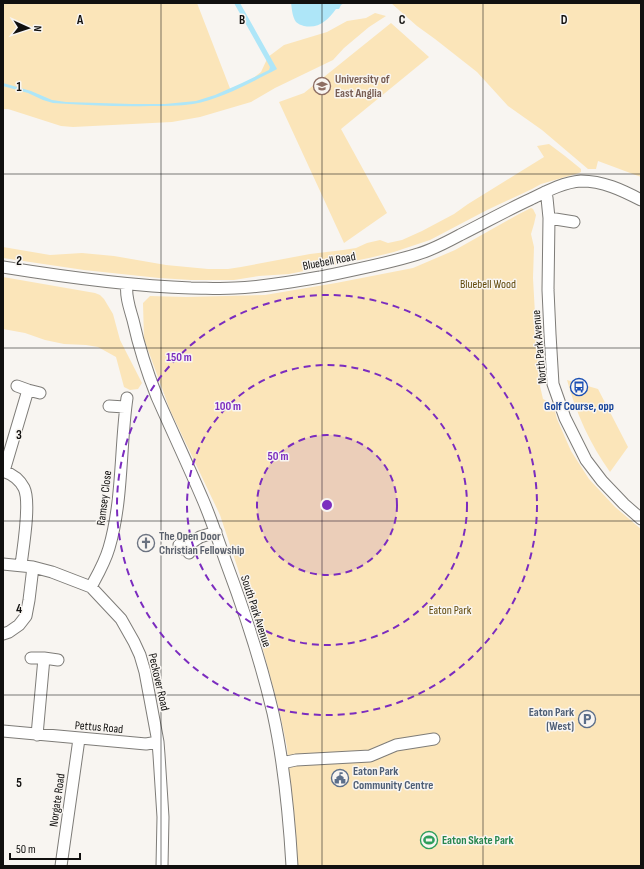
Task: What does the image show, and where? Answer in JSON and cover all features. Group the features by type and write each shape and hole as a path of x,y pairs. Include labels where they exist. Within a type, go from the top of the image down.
{"street":[{"name":"Bluebell Road","path":"3,267 67,277 177,288 255,287 359,269 420,253 446,242 545,192 574,182 590,182 613,187 641,200"},
{"name":"North Park Avenue","path":"545,192 549,218 548,290 553,384 565,418 586,460 602,481 641,519"},
{"path":"549,218 574,222"},
{"name":"South Park Avenue","path":"127,284 126,293 131,313 141,351 154,390 203,499 216,532 244,612 260,665 273,713 282,763 292,866"},
{"path":"17,386 40,393"},
{"path":"22,565 27,501 20,481 3,471 28,390"},
{"name":"Ramsey Close","path":"91,587 104,563 109,549 116,517 126,402 109,406"},
{"path":"185,549 200,537 216,532"},
{"name":"Peckover Road","path":"3,564 33,567 58,574 91,587 121,619 137,648 146,677 158,742 162,817 162,866"},
{"path":"3,634 19,625 26,616 33,567"},
{"path":"31,658 58,660"},
{"path":"37,735 44,658"},
{"name":"Pettus Road","path":"3,732 146,744 158,742"},
{"path":"282,763 296,760 313,753 351,751 359,756 370,756 396,745 434,738"},
{"name":"Norgate Road","path":"61,866 79,739"}],"green space":[{"path":"3,3 197,3 231,91 246,84 261,72 268,57 284,45 327,32 347,21 366,18 375,13 386,16 369,27 344,48 333,60 275,88 251,102 200,117 172,122 73,127 61,126 8,109 3,109"},
{"path":"391,3 641,3 641,177 598,161 596,169 588,169 542,130 508,106 477,72 417,26"},
{"path":"391,23 429,57 341,129 387,213 344,243 279,102 304,93"},
{"path":"549,144 581,169 581,172 541,184 430,240 394,252 369,258 289,274 259,276 234,280 191,280 84,270 3,258 3,247 50,255 82,253 114,256 166,265 208,269 228,269 310,254 356,248 367,243 380,240 388,243 402,240 454,214 544,157 537,146"},
{"name":"Eaton Park","path":"531,208 536,215 531,234 534,247 533,278 538,350 544,377 540,386 543,399 553,404 557,419 571,451 589,479 615,507 641,529 641,866 297,866 296,839 287,747 279,709 256,623 220,515 170,410 144,339 143,303 150,296 186,297 265,295 413,268 455,250"},
{"path":"3,277 100,295 113,314 120,340 142,383 138,389 130,390 124,387 116,357 98,347 64,344 45,340 25,333 3,329"},
{"path":"567,380 598,389 628,447 610,472 584,428"}],"water":[{"path":"234,3 240,3 277,69 236,90 204,102 172,106 65,104 53,103 28,93 3,86 3,83 31,91 52,100 66,102 165,104 196,101 215,95 269,70 270,67"},
{"path":"291,3 344,3 323,23 309,27 303,26 296,22"}],"place":[{"name":"University of East Anglia","path":"322,86"},
{"name":"Golf Course, opp","path":"579,387"},
{"name":"The Open Door Christian Fellowship","path":"146,543"},
{"name":"Eaton Park (West)","path":"587,719"},
{"name":"Eaton Park Community Centre","path":"340,778"},
{"name":"Eaton Skate Park","path":"429,840"}],"park label":[{"name":"Bluebell Wood","path":"488,284"}]}
